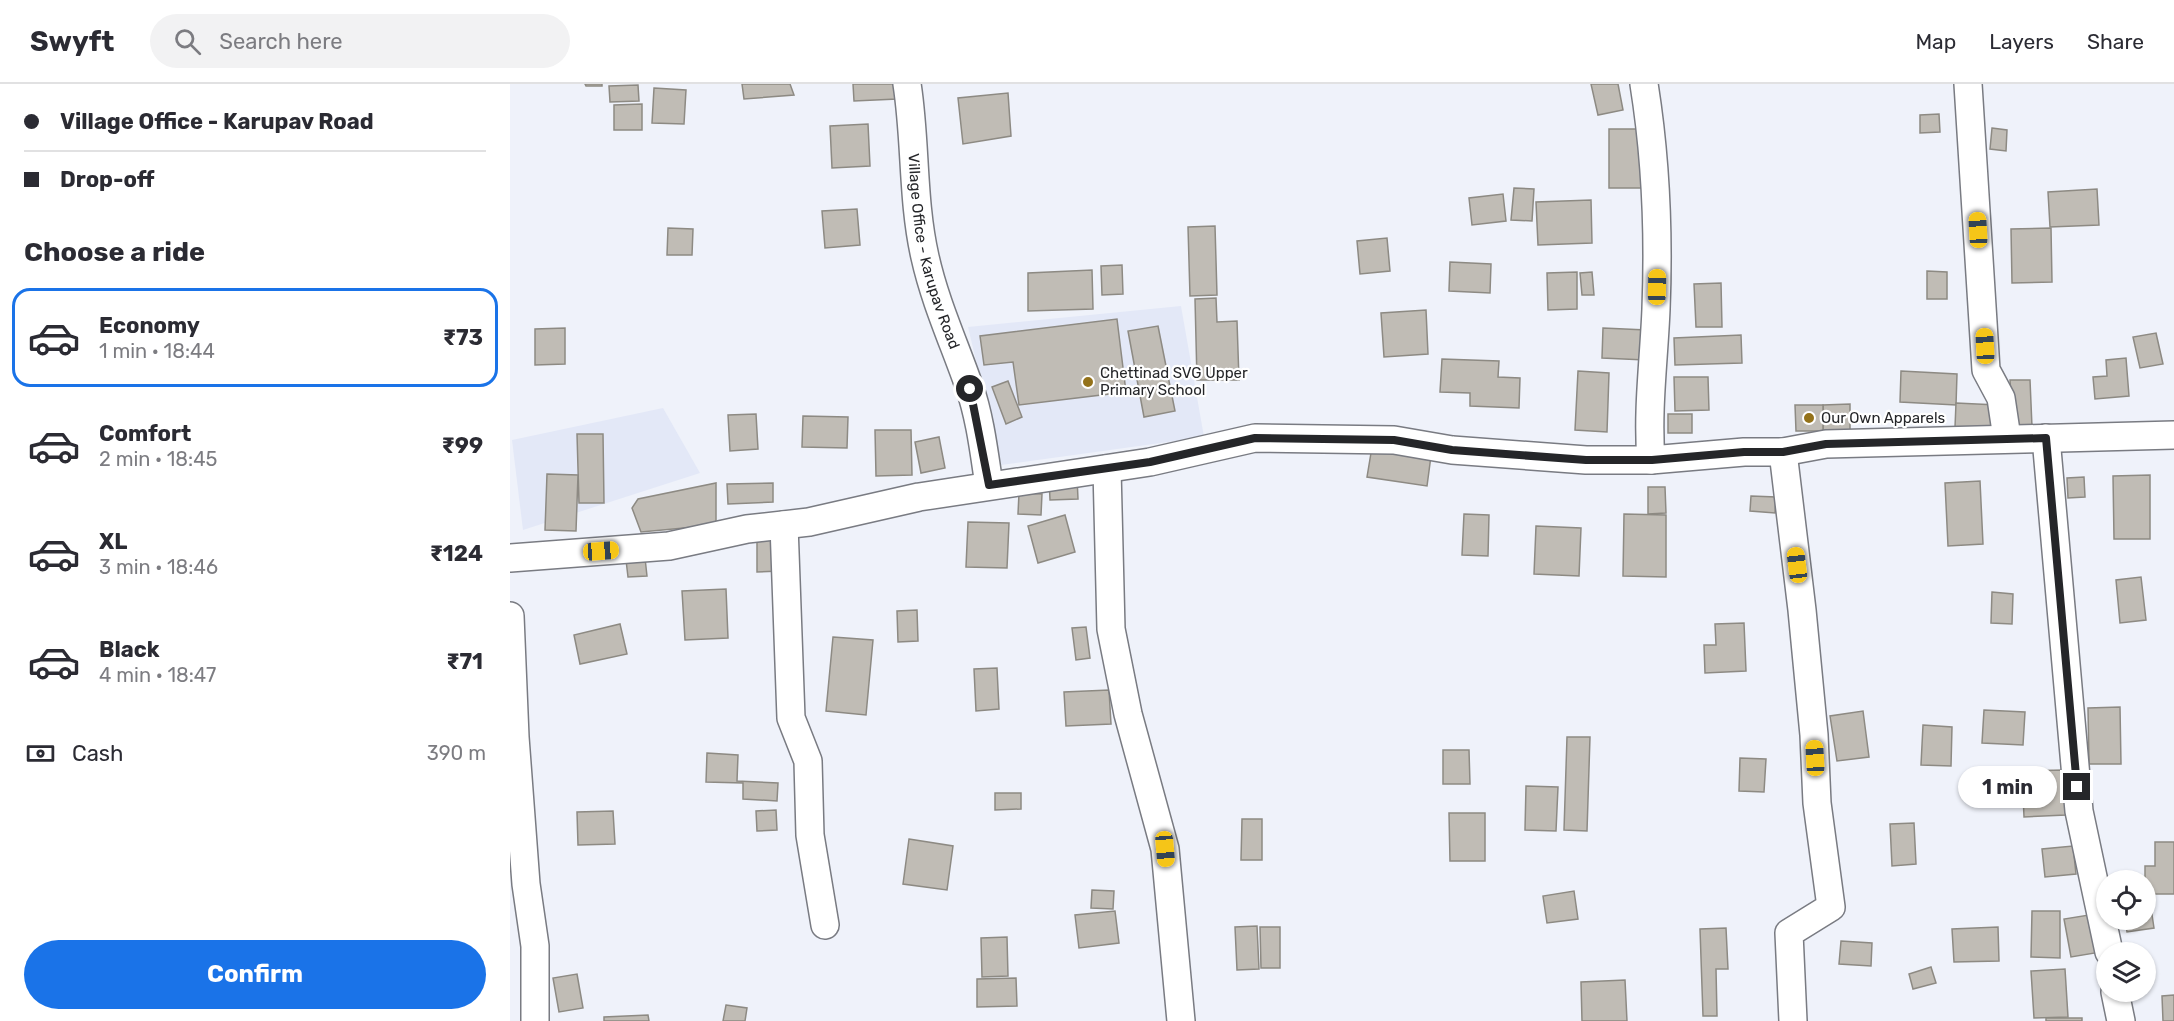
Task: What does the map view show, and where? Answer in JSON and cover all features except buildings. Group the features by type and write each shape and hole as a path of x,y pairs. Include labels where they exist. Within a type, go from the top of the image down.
{"street":[{"name":"Village Office - Karupav Road","path":"907,84 913,122 919,221 925,256 938,305 970,389 989,485"},
{"path":"1644,84 1655,150 1657,232 1657,306 1649,432 1652,460"},
{"path":"1968,84 1986,370 2001,398 2007,438"},
{"path":"510,558 669,546 747,529 784,525 989,485 1150,462 1255,438 1394,440 1452,450 1586,460 1652,460 1744,452 1783,452 1826,444 2174,435"},
{"path":"2046,438 2079,811 2107,942"},
{"path":"1783,452 1803,610 1814,735 1817,803 1831,907 1789,933 1793,1021"},
{"path":"1107,469 1111,629 1128,714 1165,849 1182,1021"},
{"path":"784,525 790,717 808,761 810,835 825,925"},
{"path":"510,616 515,737 526,884 535,946 535,1021"},
{"path":"2117,1002 2121,1021"}],"shaded area":[{"name":"Chettinad SVG Upper Primary School","path":"1181,306 1204,437 1001,465 968,327"},
{"path":"663,408 700,473 523,530 512,440"}],"place":[{"name":"Chettinad SVG Upper Primary School","path":"1088,382"},
{"name":"Our Own Apparels","path":"1809,418"}],"route":[{"path":"970,389 989,485 1150,462 1255,438 1394,440 1452,450 1483,450 1586,460 1652,460 1744,452 1783,452 1826,444 2046,438 2077,787"}]}
